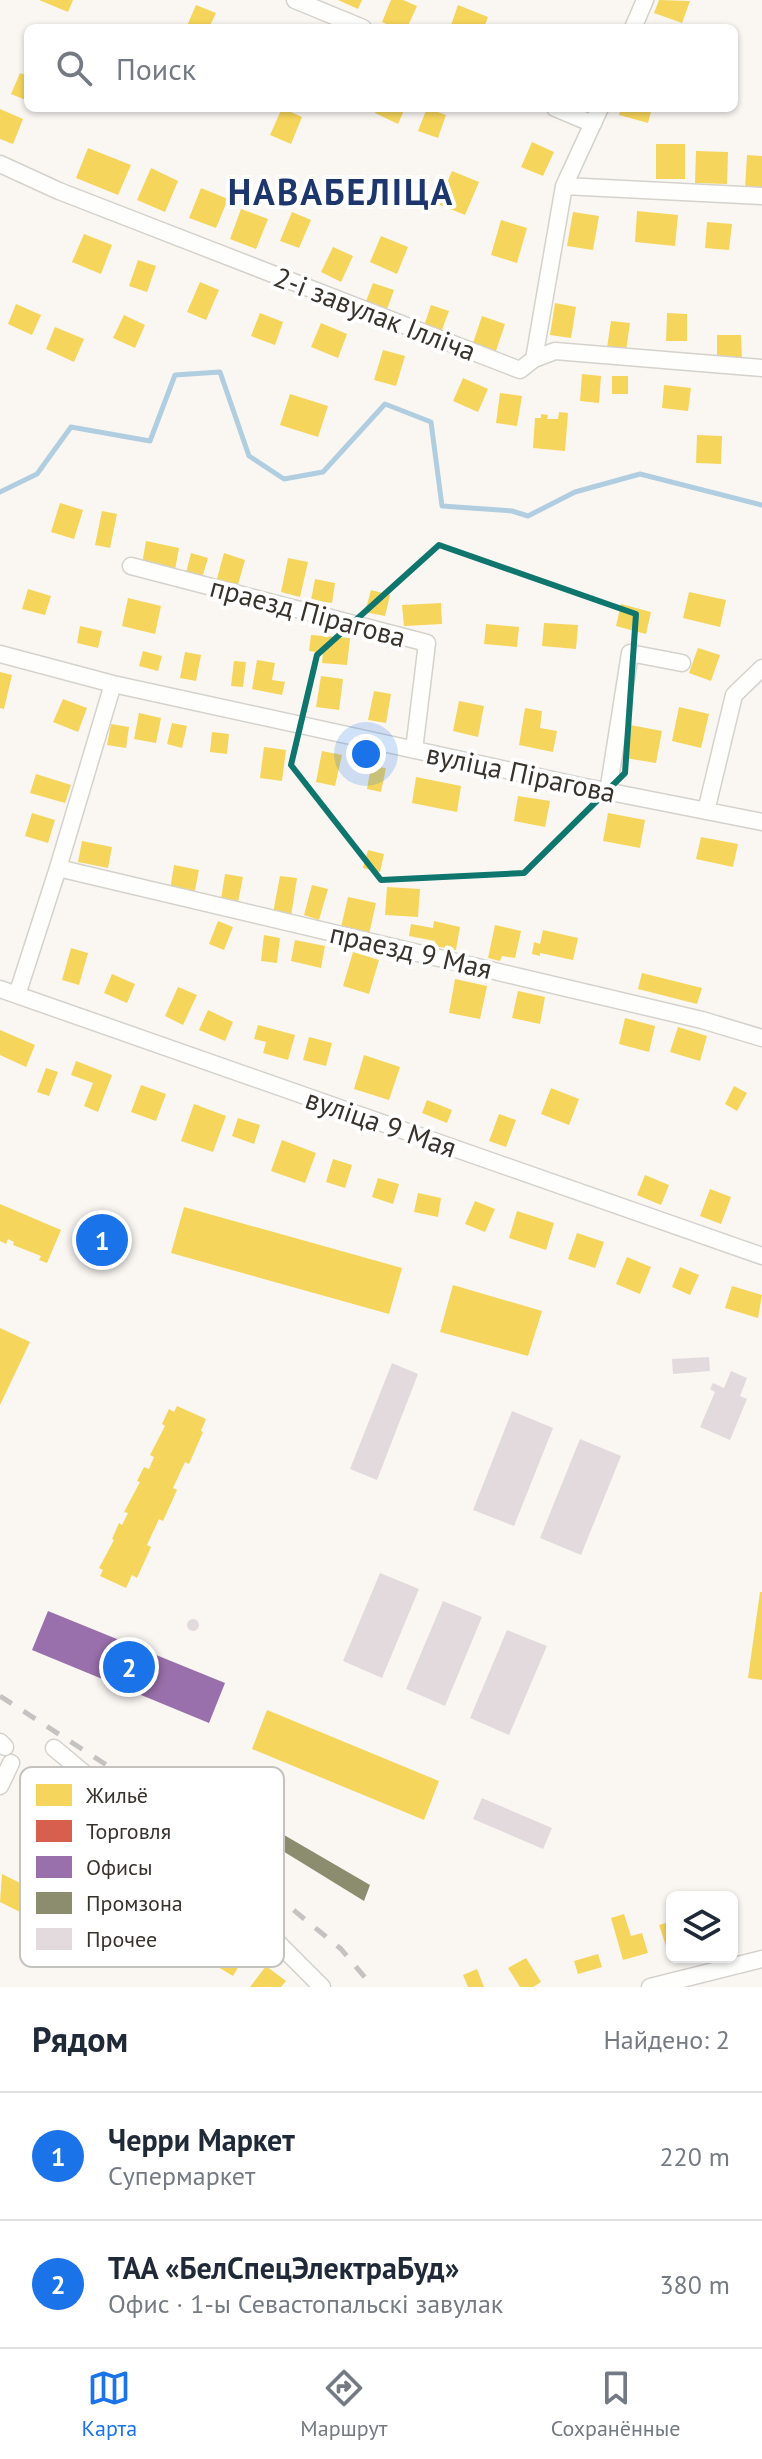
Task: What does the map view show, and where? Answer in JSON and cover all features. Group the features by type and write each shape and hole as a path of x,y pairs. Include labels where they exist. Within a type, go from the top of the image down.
{"street":[{"path":"295,0 353,24"},
{"path":"635,24 645,0"},
{"path":"534,359 564,186 597,116 576,112"},
{"name":"2-і завулак Ілліча","path":"0,164 59,191 520,370 534,359 555,351 762,368"},
{"path":"564,186 762,196"},
{"name":"праезд Пірагова","path":"131,566 427,643 414,750"},
{"path":"608,792 630,653 682,663"},
{"name":"вуліца Пірагова","path":"0,654 113,684 608,792 762,822"},
{"path":"706,811 734,695 762,668"},
{"path":"17,995 113,684"},
{"name":"праезд 9 Мая","path":"58,868 702,1020 762,1038"},
{"name":"вуліца 9 Мая","path":"0,989 762,1256"},
{"path":"54,1748 77,1767"},
{"path":"0,1786 5,1750"},
{"path":"284,1952 316,1985"},
{"path":"650,1987 762,1959"}],"highlighted area":[{"path":"439,545 636,614 625,773 524,873 381,880 291,765 317,655"}],"building: Жильё":[{"path":"39,0 73,0 68,12"},
{"path":"338,0 362,0 358,9"},
{"path":"391,0 403,0 417,6 409,24 382,22"},
{"path":"659,0 690,1 682,23 654,13"},
{"path":"196,5 216,13 211,24 188,24"},
{"path":"458,5 488,17 485,24 451,24"},
{"path":"20,73 24,74 24,99 11,94"},
{"path":"0,109 23,119 13,144 0,139"},
{"path":"280,112 302,117 291,144 270,135"},
{"path":"376,112 403,112 398,124"},
{"path":"425,112 446,115 438,138 418,131"},
{"path":"620,112 651,112 648,123 619,115"},
{"path":"532,142 554,152 543,176 521,167"},
{"path":"656,144 685,144 685,179 656,179"},
{"path":"88,148 131,165 118,195 76,178"},
{"path":"696,151 728,152 727,184 695,183"},
{"path":"747,155 762,156 762,189 745,188"},
{"path":"151,168 178,181 165,212 137,200"},
{"path":"452,171 479,182 465,215 438,204"},
{"path":"201,188 228,199 216,228 189,218"},
{"path":"241,209 268,219 256,249 230,239"},
{"path":"637,211 678,215 675,246 635,242"},
{"path":"292,212 311,220 299,248 280,241"},
{"path":"573,212 599,216 593,250 567,246"},
{"path":"501,220 527,228 517,263 491,255"},
{"path":"707,222 732,224 729,250 705,248"},
{"path":"84,234 112,245 101,274 72,262"},
{"path":"381,236 408,247 397,274 370,262"},
{"path":"333,247 353,256 341,282 321,272"},
{"path":"138,260 156,266 147,292 129,286"},
{"path":"200,282 219,290 206,320 187,312"},
{"path":"373,283 394,290 386,312 365,304"},
{"path":"555,303 576,307 571,338 550,335"},
{"path":"16,304 41,315 32,335 8,324"},
{"path":"431,305 449,311 440,335 423,329"},
{"path":"260,313 283,322 275,345 251,336"},
{"path":"667,313 687,314 687,341 666,341"},
{"path":"124,315 145,325 135,348 113,338"},
{"path":"482,316 505,324 496,351 473,343"},
{"path":"611,321 630,323 626,351 607,348"},
{"path":"321,323 347,334 338,358 311,347"},
{"path":"55,327 84,339 74,362 46,349"},
{"path":"717,335 741,335 742,361 717,362"},
{"path":"383,350 405,356 396,386 374,380"},
{"path":"582,374 601,376 599,403 580,401"},
{"path":"612,376 628,376 628,394 612,394"},
{"path":"463,378 488,389 478,412 453,401"},
{"path":"664,385 691,388 688,411 662,408"},
{"path":"500,393 522,396 517,426 496,423"},
{"path":"290,394 328,406 318,437 280,425"},
{"path":"559,412 568,413 565,451 533,448 535,418 541,418 541,414 548,415 547,419 558,419"},
{"path":"697,435 722,436 721,464 696,463"},
{"path":"60,503 83,510 74,539 51,532"},
{"path":"102,511 117,514 110,548 95,545"},
{"path":"146,541 179,548 175,570 142,564"},
{"path":"191,553 208,558 202,578 186,573"},
{"path":"224,553 245,560 237,588 216,582"},
{"path":"288,558 308,562 300,597 281,592"},
{"path":"315,579 335,583 332,603 311,600"},
{"path":"28,589 51,596 45,615 22,609"},
{"path":"371,590 390,595 385,616 365,612"},
{"path":"689,592 726,600 720,627 683,618"},
{"path":"128,598 161,606 155,634 122,626"},
{"path":"441,603 442,624 404,626 402,605"},
{"path":"621,604 651,612 646,634 616,626"},
{"path":"544,623 578,625 576,649 542,646"},
{"path":"486,624 519,627 517,647 484,644"},
{"path":"80,626 102,631 98,648 77,643"},
{"path":"311,635 350,638 347,665 322,663 323,653 309,651"},
{"path":"698,648 720,655 711,681 689,673"},
{"path":"143,651 162,656 158,671 139,666"},
{"path":"185,652 201,655 196,681 180,678"},
{"path":"257,660 275,663 272,680 285,682 282,695 252,689"},
{"path":"234,661 246,662 243,687 231,686"},
{"path":"0,672 12,675 4,709 0,708"},
{"path":"321,676 343,679 339,710 316,707"},
{"path":"374,691 391,694 386,723 368,720"},
{"path":"63,699 87,708 78,732 53,722"},
{"path":"459,701 484,706 478,737 453,731"},
{"path":"679,707 709,714 701,748 672,741"},
{"path":"525,708 542,711 540,728 557,731 553,752 519,745"},
{"path":"139,713 161,718 156,743 134,739"},
{"path":"172,723 187,726 182,748 167,744"},
{"path":"111,724 129,727 126,748 107,745"},
{"path":"625,724 662,731 656,763 619,757"},
{"path":"212,732 229,734 227,754 210,752"},
{"path":"264,747 286,750 282,781 260,778"},
{"path":"322,751 342,755 335,786 316,782"},
{"path":"371,766 386,768 381,792 367,789"},
{"path":"36,774 71,785 65,803 30,793"},
{"path":"416,777 461,786 457,812 412,803"},
{"path":"518,796 550,801 545,827 514,821"},
{"path":"32,813 55,820 48,843 25,836"},
{"path":"608,813 645,820 640,848 603,841"},
{"path":"701,837 738,844 733,867 696,859"},
{"path":"82,841 112,847 108,868 78,862"},
{"path":"368,850 384,854 380,872 363,868"},
{"path":"174,865 199,870 194,895 170,890"},
{"path":"225,874 243,877 238,902 221,899"},
{"path":"280,876 297,878 291,916 273,913"},
{"path":"312,885 328,889 319,920 304,915"},
{"path":"387,887 420,889 418,917 385,915"},
{"path":"348,897 376,903 369,934 341,927"},
{"path":"218,921 233,927 224,950 209,944"},
{"path":"434,921 460,927 456,950 434,946 435,941 409,936 411,924 433,928"},
{"path":"495,925 521,931 515,958 502,956 500,961 488,958"},
{"path":"543,930 578,938 573,960 532,954 534,942 540,944"},
{"path":"264,935 280,938 277,963 261,961"},
{"path":"295,940 325,946 321,968 291,961"},
{"path":"71,948 88,953 79,985 62,980"},
{"path":"353,952 379,960 369,994 343,986"},
{"path":"642,973 702,988 697,1004 638,989"},
{"path":"112,974 135,984 127,1003 104,993"},
{"path":"455,979 487,986 480,1019 449,1013"},
{"path":"178,987 197,995 183,1025 165,1016"},
{"path":"518,991 545,997 540,1024 512,1018"},
{"path":"208,1010 233,1022 225,1041 199,1030"},
{"path":"625,1018 655,1026 649,1052 619,1044"},
{"path":"258,1025 295,1035 288,1060 263,1053 266,1042 254,1039"},
{"path":"678,1027 707,1036 700,1061 670,1052"},
{"path":"0,1030 35,1045 26,1067 0,1055"},
{"path":"309,1037 332,1043 326,1066 303,1060"},
{"path":"364,1055 400,1067 389,1100 354,1089"},
{"path":"76,1061 112,1075 98,1112 84,1106 93,1083 71,1075"},
{"path":"46,1068 58,1072 49,1096 37,1092"},
{"path":"141,1085 166,1094 156,1121 131,1112"},
{"path":"734,1086 747,1093 737,1111 725,1104"},
{"path":"551,1088 579,1099 569,1125 541,1114"},
{"path":"427,1100 452,1110 447,1123 422,1113"},
{"path":"194,1104 226,1116 213,1152 181,1141"},
{"path":"499,1114 516,1120 506,1147 489,1141"},
{"path":"238,1118 260,1125 254,1144 232,1136"},
{"path":"282,1140 316,1153 305,1183 271,1171"},
{"path":"333,1159 352,1165 345,1188 326,1182"},
{"path":"645,1175 669,1185 661,1205 637,1195"},
{"path":"378,1178 399,1184 393,1204 372,1197"},
{"path":"710,1189 731,1197 721,1224 700,1216"},
{"path":"418,1193 441,1198 438,1217 414,1212"},
{"path":"475,1201 495,1209 485,1232 465,1224"},
{"path":"0,1204 61,1230 47,1263 39,1260 41,1256 13,1245 14,1242 8,1239 6,1244 0,1241"},
{"path":"184,1207 402,1268 389,1314 171,1253"},
{"path":"517,1211 554,1223 546,1250 509,1238"},
{"path":"577,1233 604,1242 595,1268 568,1259"},
{"path":"627,1257 651,1267 640,1294 616,1284"},
{"path":"680,1267 699,1275 690,1295 672,1287"},
{"path":"453,1285 542,1311 528,1356 440,1332"},
{"path":"732,1286 762,1295 758,1318 725,1308"},
{"path":"0,1328 30,1342 0,1405"},
{"path":"177,1406 206,1419 203,1432 189,1464 185,1462 173,1488 177,1490 163,1521 159,1519 147,1545 151,1547 137,1578 132,1575 126,1588 100,1576 103,1570 99,1568 119,1523 122,1525 128,1513 124,1512 140,1482 137,1481 144,1467 149,1469 154,1457 150,1455 165,1426 162,1424 169,1409 174,1412"},
{"path":"762,1592 762,1680 748,1678"},
{"path":"267,1710 439,1781 424,1820 252,1749"},
{"path":"2,1874 20,1883 20,1912 0,1902"},
{"path":"624,1914 631,1936 642,1933 648,1953 623,1960 611,1918"},
{"path":"666,1923 666,1946 659,1925"},
{"path":"598,1954 602,1967 578,1974 574,1961"},
{"path":"526,1958 541,1982 533,1987 520,1987 508,1968"},
{"path":"218,1967 238,1967 233,1976"},
{"path":"265,1967 286,1981 281,1987 250,1987"},
{"path":"477,1969 484,1987 468,1987 463,1975"}],"building: Торговля":[{"path":"90,1221 125,1240 115,1260 79,1240"}],"building: Офисы":[{"path":"48,1611 225,1683 209,1723 32,1650"}],"building: Промзона":[{"path":"284,1835 370,1885 364,1901 284,1852"}],"building: Прочее":[{"path":"709,1357 710,1371 673,1374 672,1359"},
{"path":"392,1363 418,1374 377,1480 350,1469"},
{"path":"731,1371 747,1378 740,1396 747,1399 730,1440 700,1427 715,1392 710,1389 713,1383 724,1388"},
{"path":"512,1411 553,1428 514,1526 473,1510"},
{"path":"580,1439 621,1456 581,1555 540,1538"},
{"path":"380,1573 419,1589 382,1678 343,1661"},
{"path":"443,1601 482,1617 445,1706 406,1689"},
{"path":"193,1619 199,1625 193,1631 187,1625"},
{"path":"507,1630 547,1646 509,1735 470,1718"},
{"path":"482,1798 552,1828 543,1849 473,1819"}],"waterway":[{"path":"0,492 37,474 71,427 150,441 175,375 220,372 249,456 284,479 323,472 385,404 431,422 442,506 512,511 528,516 575,492 640,474 762,505"}],"railway":[{"path":"0,1696 110,1767"},
{"path":"284,1902 341,1949 373,1987"}],"place":[{"name":"Черри Маркет","path":"102,1240"},
{"name":"ТАА «БелСпецЭлектраБуд»","path":"129,1667"}],"district":[{"name":"НАВАБЕЛІЦА","path":"341,192"}]}
